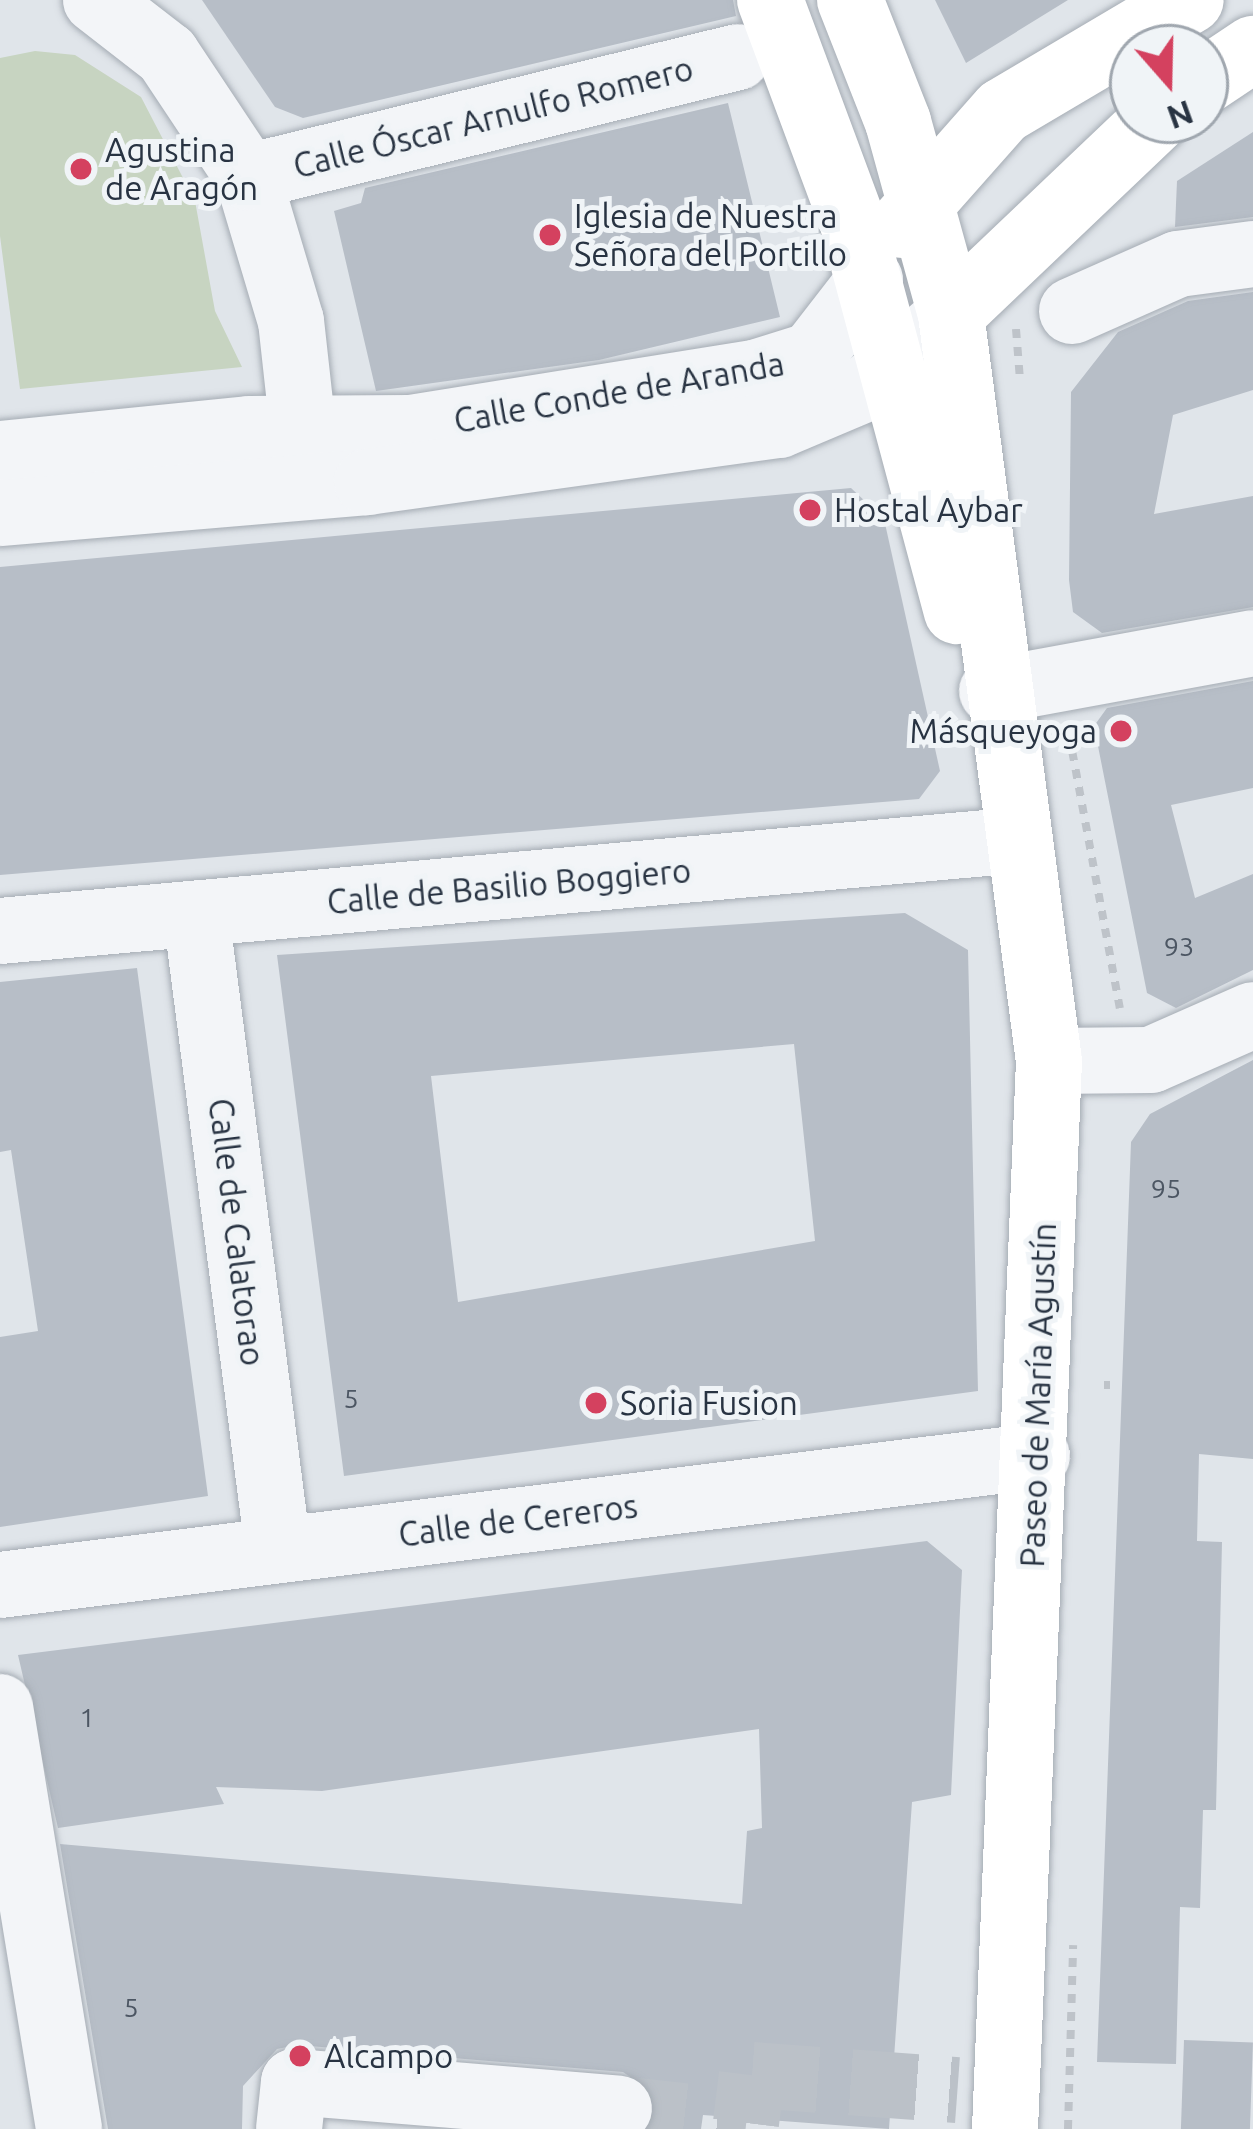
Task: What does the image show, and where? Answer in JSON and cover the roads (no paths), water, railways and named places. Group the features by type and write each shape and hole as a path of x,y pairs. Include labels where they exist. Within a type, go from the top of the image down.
{"main road":[{"name":"Paseo de María Agustín","path":"770,0 870,280 961,628 992,691"},
{"name":"Paseo de María Agustín","path":"850,0 920,194 951,314 992,691 1019,840 1049,1060 1012,2121"},
{"name":"Calle Conde de Aranda","path":"870,280 920,194 1003,111 1191,0"},
{"path":"951,314 1130,144"}],"street":[{"path":"96,0 167,55 248,177 291,321 303,430 213,494"},
{"name":"Calle Óscar Arnulfo Romero","path":"248,177 738,57"},
{"path":"1072,311 1178,264 1253,254"},
{"name":"Calle Conde de Aranda","path":"0,454 303,430 410,428 773,369 832,337 870,280"},
{"name":"Calle Conde de Aranda","path":"0,513 213,494 779,425 895,370 951,314"},
{"path":"992,691 1253,643"},
{"name":"Calle de Basilio Boggiero","path":"0,931 1019,840"},
{"name":"Calle de Calatorao","path":"196,914 278,1550"},
{"path":"1049,1060 1151,1060 1253,1015"},
{"name":"Calle de Cereros","path":"0,1585 1037,1456"},
{"path":"0,1706 69,2129"},
{"path":"290,2129 294,2082 609,2108"}],"tunnel":[{"path":"619,2109 746,2123 752,2075 957,2090"}],"place":[{"name":"Agustina de Aragón","path":"81,169"},
{"name":"Iglesia de Nuestra Señora del Portillo","path":"550,235"},
{"name":"Hostal Aybar","path":"810,510"},
{"name":"Másqueyoga","path":"1121,731"},
{"name":"Soria Fusion","path":"596,1403"},
{"name":"Alcampo","path":"300,2056"}]}
